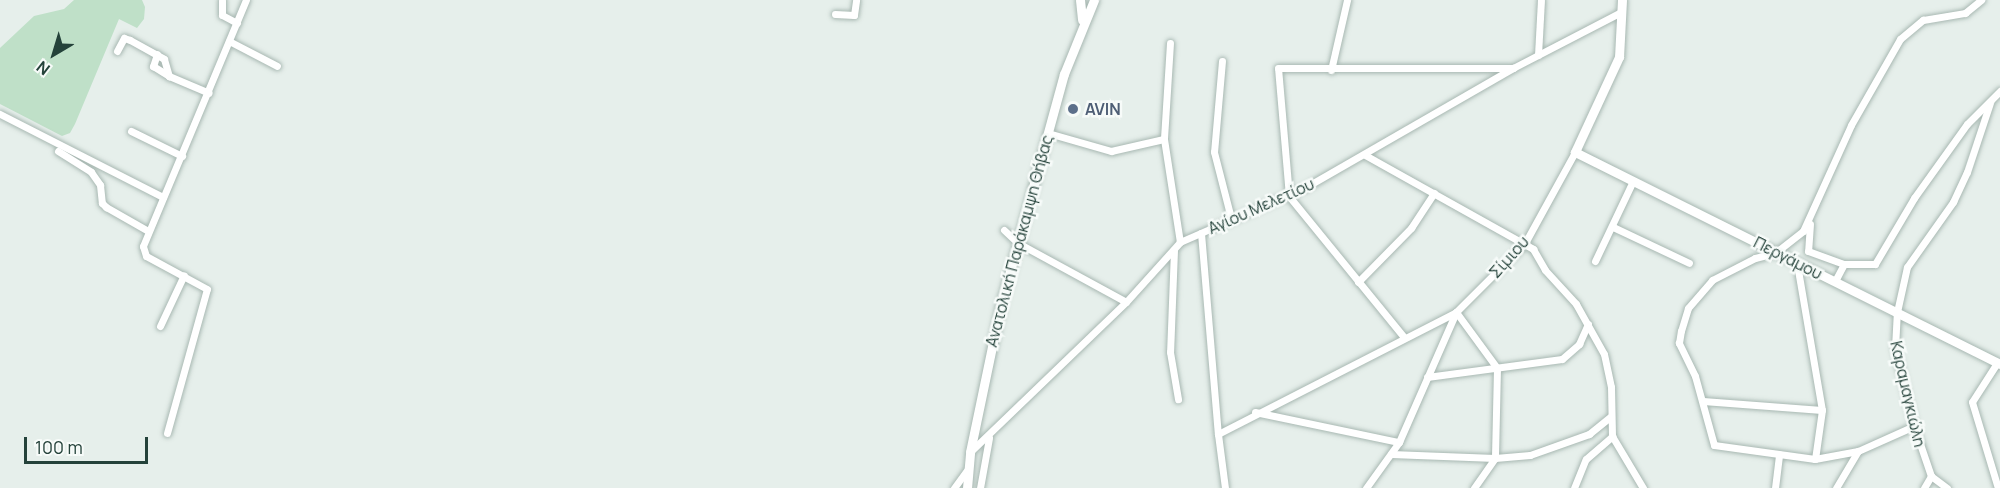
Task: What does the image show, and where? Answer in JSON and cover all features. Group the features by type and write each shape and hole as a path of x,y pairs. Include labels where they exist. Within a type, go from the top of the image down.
{"street":[{"path":"222,0 222,15 237,23"},
{"path":"166,433 207,289 146,256 143,246 246,0"},
{"path":"835,14 854,15 856,0"},
{"path":"1080,0 1082,22"},
{"name":"Ανατολική Παράκαμψη Θήβας","path":"967,488 967,470 986,368 1018,243 1082,22 1094,0"},
{"path":"1331,70 1347,0"},
{"path":"1538,55 1541,0"},
{"path":"1621,12 1622,0"},
{"path":"1914,426 1857,451 1815,459 1714,446 1703,401 1679,343 1688,308 1712,280 1755,258 1775,253 1795,241 1810,219 1851,125 1891,50 1923,20 1965,14 1981,0"},
{"name":"Αγίου Μελετίου","path":"970,452 990,436 1126,302 1180,242 1231,218 1289,196 1365,155 1513,68 1621,12"},
{"name":"Σίμιου","path":"1366,488 1399,442 1456,312 1525,243 1575,152 1619,57 1621,12"},
{"path":"117,51 124,38 164,59 169,76"},
{"path":"230,41 277,66"},
{"path":"1170,43 1164,139 1180,242"},
{"path":"157,54 153,66 169,76 209,93"},
{"path":"1222,62 1214,152 1231,218"},
{"path":"1403,336 1289,196 1276,74 1282,66 1331,70 1513,68"},
{"path":"1810,219 1808,251 1844,264 1875,264 1914,198 1967,124 2000,91"},
{"name":"Καραμαγκιώλη","path":"1931,476 1914,426 1895,348 1897,312 1907,267 1953,202 1967,172 1990,103"},
{"path":"0,114 163,197"},
{"path":"131,131 182,156"},
{"path":"1048,133 1111,151 1164,139"},
{"path":"53,160 62,144"},
{"path":"58,151 91,172 100,185 102,203 106,207 148,231"},
{"name":"Περγάμου","path":"1575,152 1998,363"},
{"path":"1365,155 1525,243 1569,294 1588,324 1606,362 1611,387 1612,436 1643,488"},
{"path":"1595,261 1633,181"},
{"path":"1358,282 1411,228 1434,193"},
{"path":"1613,227 1689,262"},
{"path":"1004,230 1018,243 1126,302"},
{"path":"1201,233 1218,434 1225,488"},
{"path":"1174,249 1170,351 1178,399"},
{"path":"1797,264 1822,410 1815,459"},
{"path":"1835,281 1844,264"},
{"path":"160,326 184,275"},
{"path":"1218,434 1255,412 1403,336 1456,312 1497,368 1495,458 1474,488"},
{"path":"1427,377 1562,359 1578,344 1588,324"},
{"path":"1998,363 1971,402 1998,488"},
{"path":"1703,401 1822,410"},
{"path":"1255,412 1399,442"},
{"path":"1391,454 1495,458 1530,455 1561,446 1589,434 1610,417"},
{"path":"980,488 984,450 990,436"},
{"path":"1574,488 1586,459 1612,436"},
{"path":"1836,488 1857,451"},
{"path":"1775,488 1779,454"},
{"path":"954,487 967,470"},
{"path":"1924,488 1931,476 1947,488"}],"green space":[{"path":"74,0 142,0 145,7 144,19 137,28 119,19 75,124 70,133 62,136 0,104 0,48 34,16 64,9"}],"place":[{"name":"AVIN","path":"1073,109"}]}
